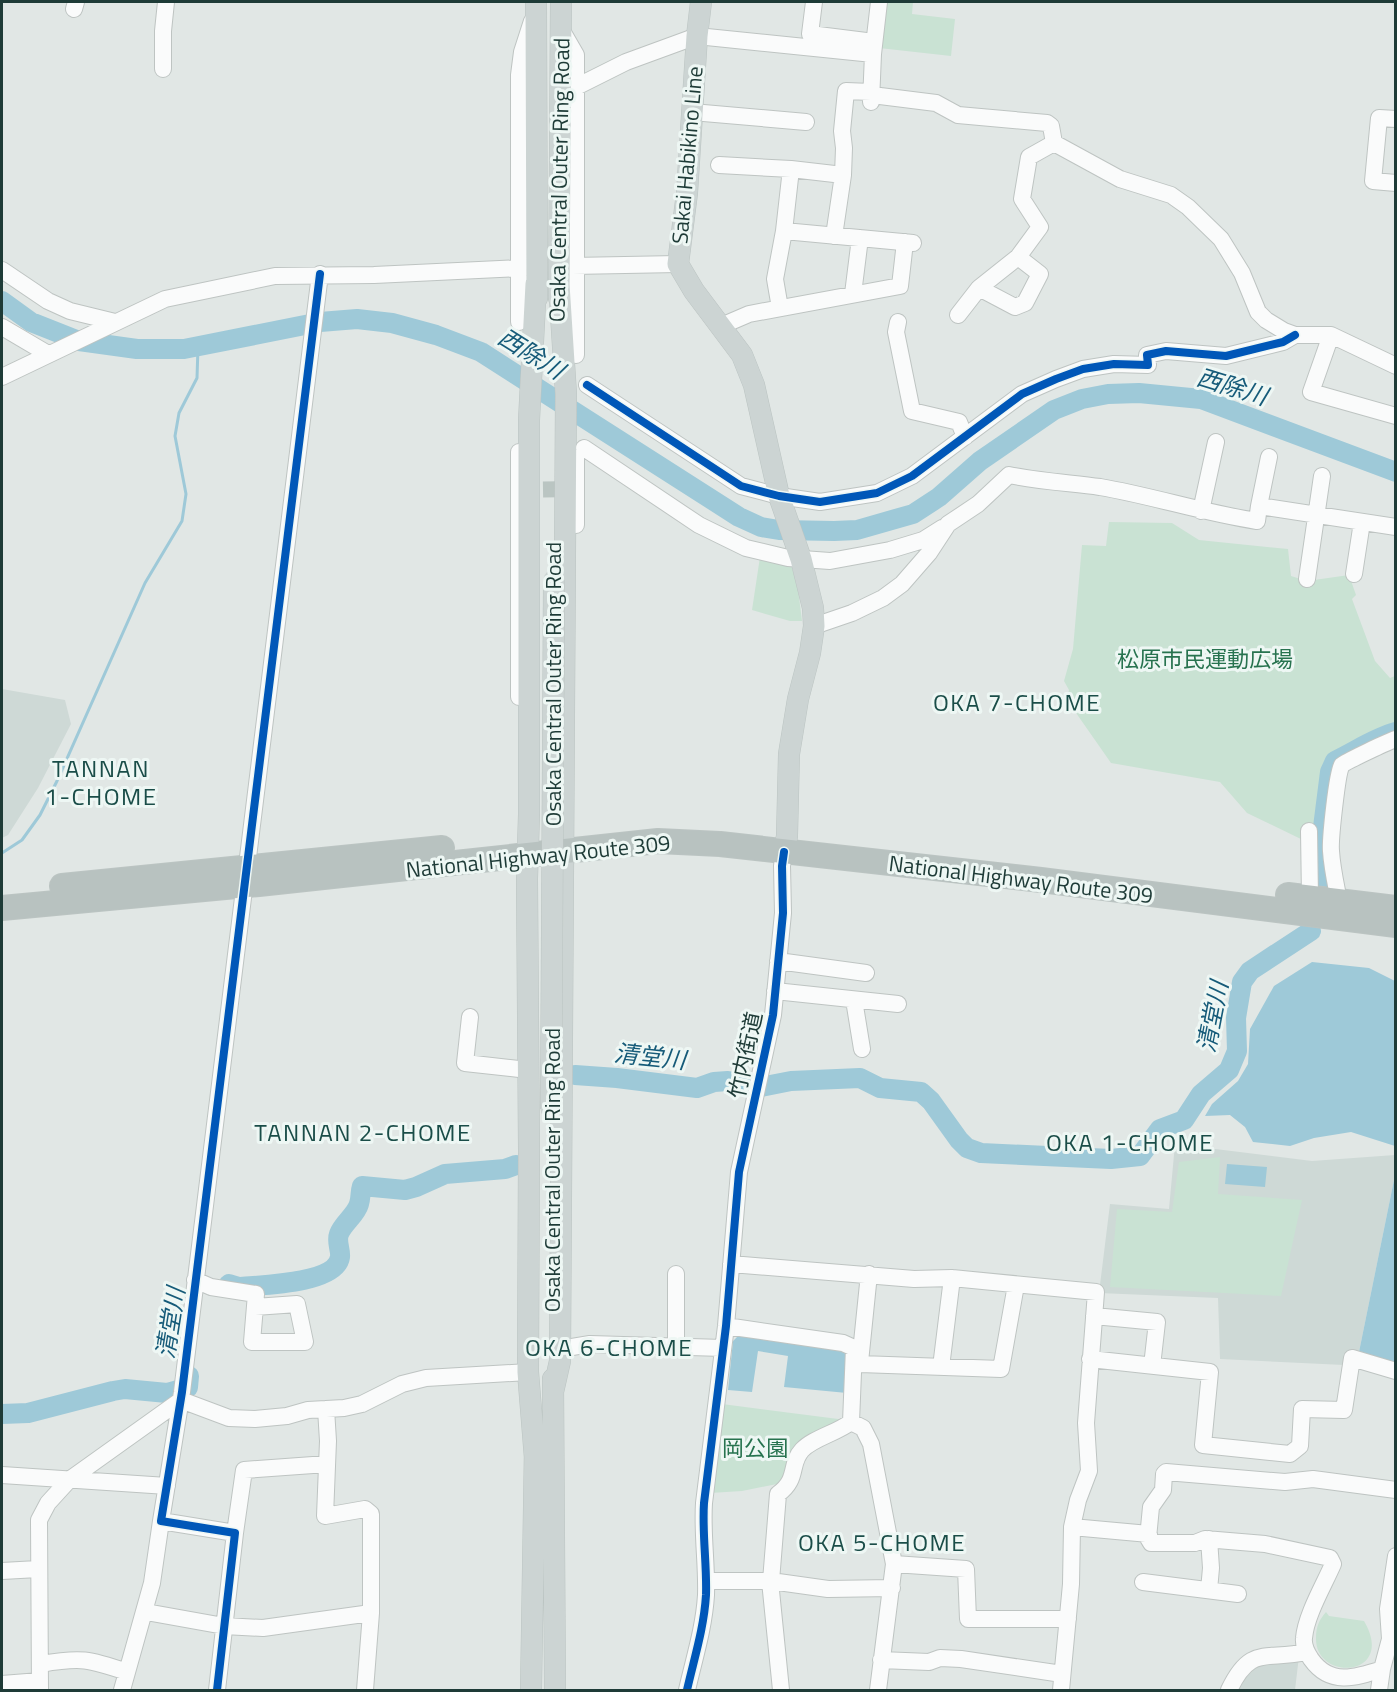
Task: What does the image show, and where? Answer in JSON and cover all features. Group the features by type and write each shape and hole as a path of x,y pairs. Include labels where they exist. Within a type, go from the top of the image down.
{"highway":[{"name":"National Highway Route 309","path":"2,908 246,876 564,843 658,840 720,844 786,844 1395,908"},
{"name":"National Highway Route 309","path":"786,844 1395,925"},
{"name":"National Highway Route 309","path":"2,892 246,876"}],"main road":[{"name":"Osaka Central Outer Ring Road","path":"548,365 559,284 561,2"},
{"name":"Sakai Habikino Line","path":"701,2 687,193 678,264 694,291 742,355 754,385 780,499 800,557 813,608 814,626 810,653 798,699 789,754 786,844"},
{"name":"Osaka Central Outer Ring Road","path":"536,6 526,273 548,365"},
{"path":"535,1459 528,1372 529,761 548,365"},
{"path":"548,365 547,418 564,741 560,1361 553,1392"},
{"name":"Osaka Central Outer Ring Road","path":"547,418 541,852 553,1392 555,1690"},
{"name":"Osaka Central Outer Ring Road","path":"531,1690 538,1273 545,1109"}],"street":[{"path":"163,69 162,31 166,2"},
{"path":"814,2 810,34 874,48"},
{"path":"871,97 879,2"},
{"path":"561,29 576,56 574,266 576,355"},
{"path":"576,87 626,63 697,36 874,48"},
{"path":"834,236 843,176 842,131 846,91 871,97 880,96 936,103 958,115 1047,123 1051,126 1054,143"},
{"path":"692,112 806,122"},
{"path":"1395,119 1379,118 1373,181 1395,183"},
{"path":"958,315 979,288 1018,257 1040,227 1022,199 1029,157 1054,143"},
{"path":"1054,143 1120,179 1171,195 1188,207 1221,238 1242,273 1258,312 1266,320 1284,331 1295,334 1331,335 1395,366"},
{"path":"719,165 791,169 843,176"},
{"path":"780,308 775,279 784,231 791,169"},
{"path":"721,327 749,314 900,286 909,242 784,231"},
{"path":"853,294 860,238"},
{"path":"979,288 1015,307 1025,303 1040,274 1018,257"},
{"path":"574,266 678,264"},
{"path":"2,270 24,287 59,306 111,325"},
{"path":"2,377 165,299 275,276 526,273 519,322"},
{"path":"122,1690 153,1583 166,1486 201,1283 246,876 320,274"},
{"path":"898,322 896,332 912,411 959,422 965,437"},
{"path":"2,327 50,353"},
{"path":"586,385 741,486 780,499 820,502 877,493 912,476 1022,394 1083,369 1114,364 1148,365 1147,355 1166,351 1226,356 1283,342 1295,334"},
{"path":"1331,335 1311,393 1395,416"},
{"path":"519,426 519,739 529,761"},
{"path":"1201,511 1216,442"},
{"path":"564,741 574,710 580,452 699,525 746,548 830,561 890,550 923,540 978,504 1009,475 1101,488 1201,511 1257,521 1269,457"},
{"path":"1307,579 1322,476"},
{"path":"1259,506 1362,522 1394,531"},
{"path":"1354,574 1362,522"},
{"path":"814,626 852,613 883,598 902,584 930,553 948,524"},
{"path":"1339,901 1330,839 1338,772 1346,761 1364,755 1378,745 1395,739"},
{"path":"1309,831 1310,898"},
{"name":"竹内街道","path":"726,1326 739,1172 756,1086 766,1053 775,992 783,913 782,866 786,844"},
{"path":"778,962 866,973"},
{"path":"775,992 898,1004"},
{"path":"854,1000 862,1049"},
{"path":"470,1017 465,1063 528,1070"},
{"path":"731,1264 914,1279 952,1278 1096,1292 1086,1423 1089,1472 1078,1500 1072,1527 1071,1584 1061,1682 961,1659 940,1658 929,1662 881,1660"},
{"path":"676,1274 676,1347"},
{"path":"853,1392 860,1364 868,1274"},
{"path":"941,1367 952,1278"},
{"path":"201,1283 255,1294 255,1307"},
{"path":"860,1364 1002,1369 1016,1285"},
{"path":"1094,1316 1157,1322 1152,1366"},
{"path":"687,1690 703,1625 706,1581 703,1551 704,1503 726,1326 843,1343 854,1348 851,1422"},
{"path":"560,1349 590,1344 723,1348"},
{"path":"1090,1359 1210,1372 1203,1445 1290,1454 1300,1446 1302,1408 1344,1410 1352,1358 1395,1371"},
{"path":"182,1392 229,1418 255,1419 362,1404 402,1384 426,1378 528,1372"},
{"path":"2,1684 40,1686 39,1520 48,1503 69,1480 182,1392"},
{"path":"326,1408 328,1441 325,1516 365,1509 371,1514 371,1613 365,1690"},
{"path":"851,1422 863,1428 871,1444 894,1563 878,1690"},
{"path":"781,1690 770,1581 778,1494 788,1487 798,1456 804,1448 851,1422"},
{"path":"217,1690 244,1470 327,1464"},
{"path":"1382,1669 1354,1678 1332,1676 1317,1668 1306,1652 1304,1638 1310,1617 1333,1564 1330,1558 1265,1544 1209,1539 1195,1543 1151,1543 1149,1534 1151,1507 1162,1490 1166,1472 1285,1482 1313,1479 1395,1490"},
{"path":"2,1475 166,1486"},
{"path":"161,1521 235,1533"},
{"path":"1072,1527 1149,1534"},
{"path":"1209,1539 1211,1568 1209,1590"},
{"path":"1379,1690 1382,1669 1393,1639 1388,1609 1395,1556"},
{"path":"894,1563 966,1569 968,1619 1068,1619"},
{"path":"2,1571 38,1569"},
{"path":"706,1581 770,1581 828,1589 892,1588"},
{"path":"1143,1582 1238,1594"},
{"path":"146,1612 224,1626 263,1628 371,1613"},
{"path":"1229,1690 1246,1663 1267,1655 1306,1652"},
{"path":"41,1664 84,1659 97,1661 127,1672"}],"shaded area":[{"path":"2,689 65,700 71,724 38,788 8,835 2,838"},
{"path":"1175,1144 1312,1161 1395,1155 1395,1175 1359,1352 1344,1365 1220,1359 1218,1298 1099,1293 1110,1204 1169,1209"},
{"path":"1299,1656 1295,1690 1232,1690 1252,1663"}],"green space":[{"path":"885,2 913,2 912,14 955,19 951,56 879,48"},
{"name":"松原市民運動広場","path":"1109,522 1172,523 1199,540 1288,549 1291,576 1307,581 1349,575 1356,595 1352,599 1375,661 1390,678 1395,676 1395,728 1350,749 1327,766 1316,841 1305,841 1247,813 1220,782 1111,763 1067,700 1069,690 1064,681 1073,649 1082,545 1106,546"},
{"path":"760,557 791,566 797,581 802,621 790,621 752,610"},
{"path":"1220,1157 1218,1194 1302,1200 1281,1296 1110,1287 1117,1209 1172,1212 1179,1162"},
{"name":"岡公園","path":"722,1404 846,1420 815,1437 790,1473 777,1484 742,1491 710,1493"},
{"path":"1326,1612 1329,1616 1364,1621 1371,1640 1370,1654 1363,1663 1352,1667 1339,1667 1328,1662 1319,1652 1317,1630"}],"water":[{"path":"1312,962 1369,968 1395,981 1395,1146 1351,1132 1314,1138 1290,1146 1253,1142 1245,1127 1230,1115 1205,1116 1212,1104 1238,1081 1248,1064 1250,1029 1274,986"},
{"path":"1227,1164 1267,1167 1265,1187 1225,1184"},
{"path":"1395,1175 1395,1364 1359,1352"},
{"path":"739,1335 841,1346 848,1353 847,1393 784,1387 788,1356 758,1351 752,1392 728,1390 733,1341"}],"waterway":[{"name":"西除川","path":"2,301 31,322 79,341 137,349 184,349 320,322 357,319 392,323 436,335 481,352 739,517 761,527 779,530 857,530 913,514 939,497 980,461 1054,410 1082,399 1108,394 1139,393 1201,399 1396,472"},
{"path":"2,853 22,840 40,815 145,583 182,521 186,494 175,436 179,413 197,378 198,347"},
{"name":"清堂川","path":"1325,886 1321,843 1330,772 1335,761 1396,732"},
{"name":"清堂川","path":"575,1075 697,1088 714,1082 728,1081 761,1087 791,1081 860,1078 880,1088 921,1092 931,1101 959,1140 967,1148 981,1153 1111,1159 1140,1156 1160,1129 1184,1120 1201,1094 1229,1070 1237,1051 1236,1018 1242,982 1250,971 1311,931"},
{"name":"清堂川","path":"229,1284 239,1287 279,1284 312,1278 335,1266 340,1257 339,1234 360,1202 362,1186 405,1190 445,1174 505,1169 516,1165"},
{"name":"清堂川","path":"2,1414 28,1413 125,1389 167,1393 188,1387 189,1376"}],"tunnel":[{"path":"519,490 576,489"}],"cycle path":[{"path":"217,1690 235,1533 161,1521 182,1392 320,274"},
{"path":"587,385 741,486 779,496 820,502 877,493 912,476 1022,394 1083,369 1114,364 1148,365 1147,355 1166,351 1226,356 1283,342 1295,335"},
{"path":"687,1690 705,1607 704,1503 726,1326 739,1172 773,1015 783,913 784,852"}],"district":[{"name":"OKA 7-CHOME","path":"1017,703"},
{"name":"TANNAN 1-CHOME","path":"101,783"},
{"name":"TANNAN 2-CHOME","path":"363,1133"},
{"name":"OKA 1-CHOME","path":"1130,1143"},
{"name":"OKA 6-CHOME","path":"609,1348"},
{"name":"OKA 5-CHOME","path":"882,1543"}]}
